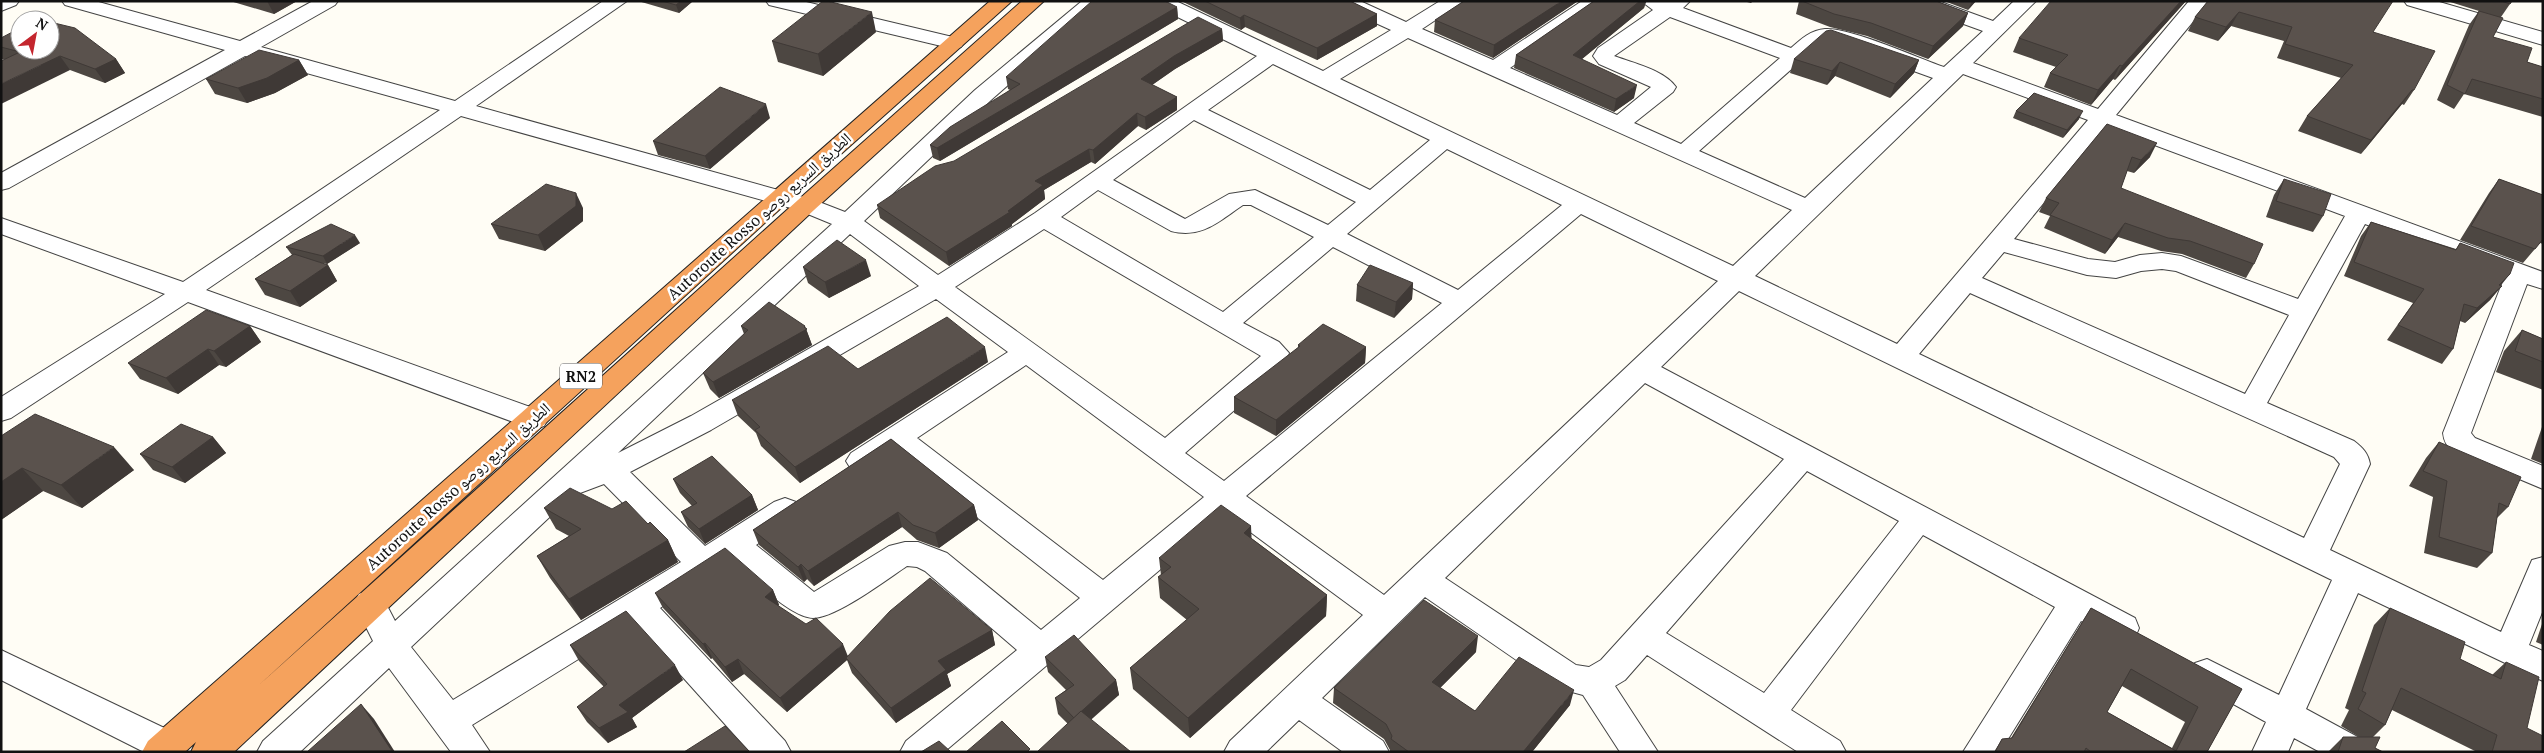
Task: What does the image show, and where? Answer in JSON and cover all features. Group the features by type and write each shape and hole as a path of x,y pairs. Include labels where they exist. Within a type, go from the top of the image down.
{"highway":[{"name":"Autoroute Rosso الطريق السريع روصو","path":"163,749 534,419 779,197 1002,1"},
{"name":"Autoroute Rosso الطريق السريع روصو","path":"209,752 806,205 1034,1"}],"street":[{"path":"1,5 9,1"},
{"path":"72,1 457,110 779,197 806,205 849,222 1385,614"},
{"path":"1,183 328,1"},
{"path":"1,411 186,292 617,1"},
{"path":"776,1 954,44"},
{"path":"274,752 849,222 917,171 983,94 1094,1"},
{"path":"1160,1 1189,24 1271,55 1324,80 2543,667"},
{"path":"1343,1 1809,209"},
{"path":"1324,80 1454,1"},
{"path":"1494,69 1596,1"},
{"path":"1918,1 1997,29"},
{"path":"1242,752 2026,1"},
{"path":"1901,358 2200,1"},
{"path":"2414,1 2543,39"},
{"path":"1619,124 1665,87 1655,80 1606,60 1603,56 1605,52 1666,4 1794,56"},
{"path":"1684,153 1814,39 1825,35 1832,36 1953,71 2102,118 2531,276 2456,433 2458,440 2465,446 2543,478"},
{"path":"557,490 608,470 702,423 937,287 1044,218 1271,55"},
{"path":"1193,111 1372,201"},
{"path":"1225,326 1445,139"},
{"path":"1096,180 1180,226 1192,227 1237,199 1245,196 1254,197 1460,302"},
{"path":"918,752 1579,203"},
{"path":"2251,407 2359,213"},
{"path":"1044,218 1225,326 1269,348 1275,354 1274,360 1166,453"},
{"path":"1,225 534,419"},
{"path":"1998,242 2087,267 2116,270 2140,262 2162,261 2181,264 2304,311"},
{"path":"1965,281 2344,449 2354,457 2356,464 2311,556"},
{"path":"839,475 1027,352"},
{"path":"1642,369 2151,643"},
{"path":"896,438 1103,598"},
{"path":"1422,579 1569,678 1593,682 1613,670 1804,456"},
{"path":"608,470 703,564"},
{"path":"449,721 638,606 807,496"},
{"path":"1768,714 1919,518"},
{"path":"733,544 801,600 812,605 824,603 900,555 911,552 923,555 936,562 1041,650"},
{"path":"2510,651 2543,570"},
{"path":"2270,752 2350,575"},
{"path":"1981,752 2075,602"},
{"path":"370,603 390,645 472,752"},
{"path":"638,606 772,752"},
{"path":"1644,636 1828,752"},
{"path":"2185,661 2353,752"},
{"path":"1,664 163,749"},
{"path":"1593,682 1640,752"},
{"path":"1297,699 1371,752"}],"building":[{"path":"662,1 681,1 676,5"},
{"path":"823,1 872,12 818,54 772,41"},
{"path":"1092,1 1165,1 1177,7 937,148 930,145 950,127 1020,84 1006,77"},
{"path":"1205,1 1350,1 1377,14 1317,48 1244,15 1240,18"},
{"path":"1464,1 1562,1 1494,45 1435,20"},
{"path":"1594,1 1640,1 1573,55 1637,85 1616,99 1516,55"},
{"path":"1802,1 1936,1 1968,13 1933,46 1871,23 1834,14"},
{"path":"2051,1 2181,1 2098,90 2050,73 2068,55 2019,38"},
{"path":"2208,1 2393,1 2373,32 2435,51 2414,90 2412,90 2371,140 2307,116 2353,65 2285,44 2292,27 2239,12 2226,27 2195,17"},
{"path":"2501,1 2512,1 2510,4"},
{"path":"2479,11 2503,18 2493,37 2532,48 2527,62 2543,67 2543,99 2472,79 2465,94 2447,85"},
{"path":"1198,17 1222,29 1174,56 1141,79 1177,97 1145,117 1137,113 1093,150 1089,149 1035,181 1043,185 1008,211 1010,212 946,252 877,205 935,166 954,161"},
{"path":"60,24 75,28 116,59 95,69 60,56"},
{"path":"1831,30 1919,60 1895,84 1840,62 1832,71 1794,59 1826,31"},
{"path":"10,33 10,49 1,47 1,38"},
{"path":"259,50 299,60 267,78 238,88 206,79"},
{"path":"10,57 10,60 52,60 1,84 1,61"},
{"path":"720,87 766,104 705,156 653,141"},
{"path":"2034,93 2083,111 2067,130 2016,111"},
{"path":"2107,124 2157,143 2141,160 2132,157 2121,188 2263,244 2254,264 2190,241 2168,238 2125,223 2112,240 2050,215 2059,203 2046,198"},
{"path":"2284,179 2331,194 2323,216 2276,201"},
{"path":"2499,179 2543,195 2543,239 2535,249 2471,226"},
{"path":"546,184 576,193 576,206 538,235 491,224"},
{"path":"2371,222 2456,250 2460,243 2514,263 2510,274 2499,285 2502,286 2477,308 2464,304 2453,349 2398,325 2424,289 2354,262"},
{"path":"331,224 355,235 323,256 286,247"},
{"path":"837,240 866,260 825,282 803,267"},
{"path":"294,254 328,265 290,291 255,279"},
{"path":"1370,265 1413,283 1396,302 1357,285"},
{"path":"769,302 807,329 713,382 703,373 748,330 741,326"},
{"path":"206,310 250,326 214,351 208,349 166,378 128,363"},
{"path":"947,317 985,347 795,467 755,430 760,427 732,400 828,346 858,369"},
{"path":"1323,324 1366,347 1276,420 1234,397 1300,346 1298,345"},
{"path":"2522,330 2543,339 2543,362 2515,351"},
{"path":"35,414 114,447 61,485 22,468 1,482 1,436"},
{"path":"181,424 213,437 172,467 140,454"},
{"path":"891,439 974,505 935,533 913,525 898,512 808,571 801,564 798,567 753,530"},
{"path":"2439,442 2521,477 2508,507 2499,503 2492,553 2439,537 2447,481 2423,471"},
{"path":"712,456 752,495 699,529 681,512 697,503 673,479"},
{"path":"570,488 612,509 626,501 648,524 650,522 668,540 569,599 537,556 581,529 544,508"},
{"path":"1221,505 1251,526 1244,533 1327,595 1188,718 1130,668 1199,609 1158,577 1171,567 1159,558"},
{"path":"725,548 773,590 765,597 806,624 816,618 843,644 780,698 738,659 725,667 705,643 703,644 655,593"},
{"path":"930,578 992,630 938,661 946,670 891,708 846,658 890,611"},
{"path":"1424,600 1478,636 1432,682 1475,711 1519,657 1574,690 1523,752 1409,752 1391,739 1392,736 1386,724 1334,688"},
{"path":"2091,608 2242,689 2207,752 2091,752 2086,748 2084,752 1995,752 2002,739 2012,738","holes":["2131,669 2198,707 2176,751 2107,712"]},
{"path":"2390,608 2465,642 2460,659 2501,679 2506,662 2539,677 2527,728 2543,736 2543,752 2492,752 2497,735 2401,688 2385,725 2358,709 2366,693 2362,691"},
{"path":"626,611 675,665 619,705 628,712 599,728 577,707 607,684 570,645"},
{"path":"1074,635 1116,680 1074,718 1055,698 1074,685 1045,657"},
{"path":"361,704 392,751 307,752"},
{"path":"1081,711 1131,752 1037,752"},
{"path":"1002,721 1030,749 1027,752 966,752"},
{"path":"725,726 750,752 684,752"},
{"path":"2343,737 2380,737 2375,748 2383,752 2338,752"},
{"path":"939,741 951,752 921,752"}]}
